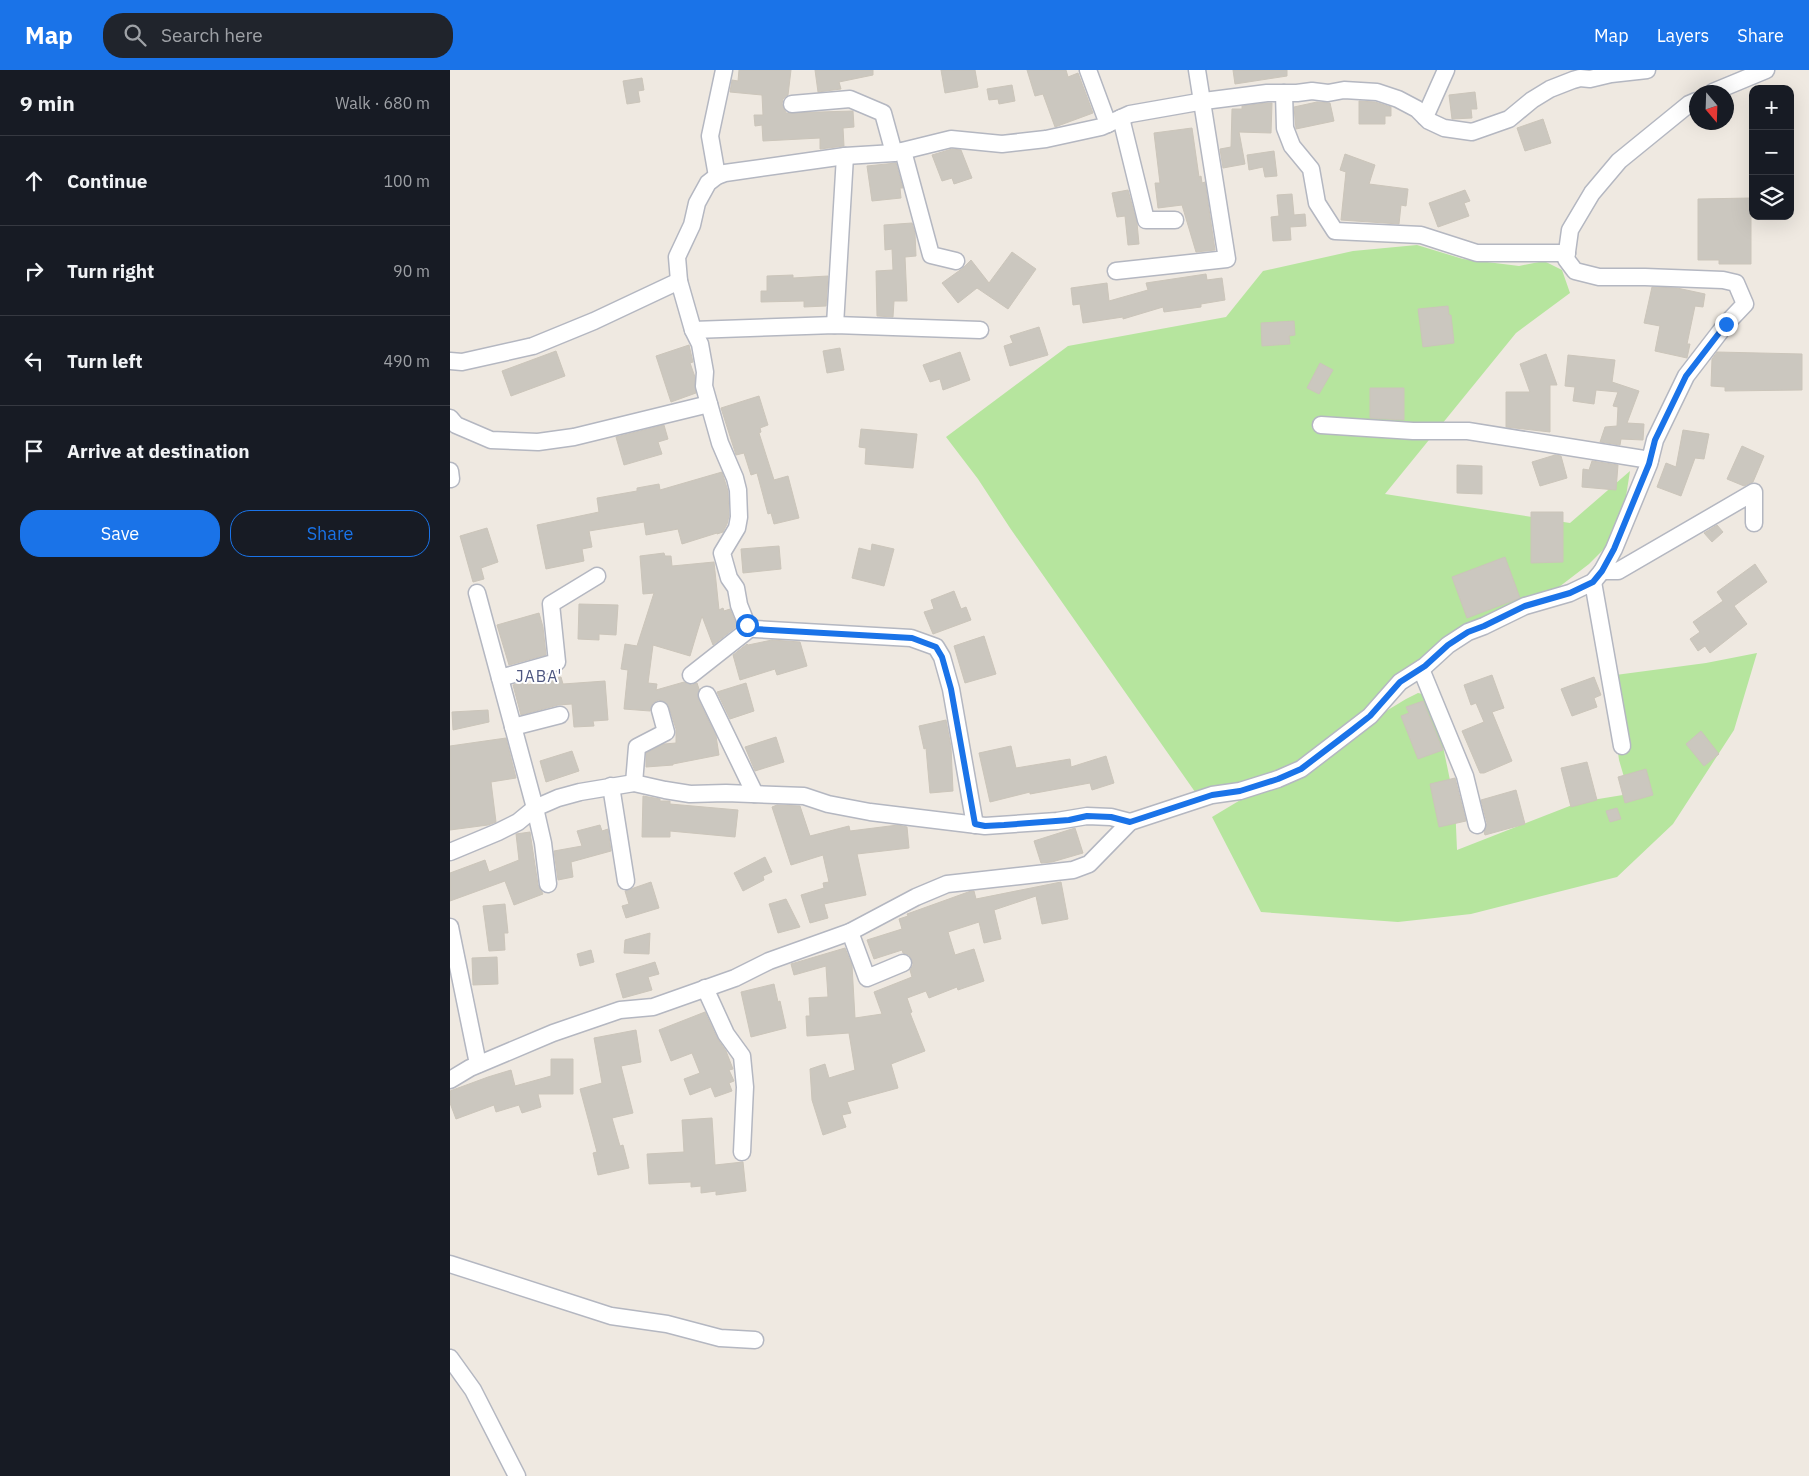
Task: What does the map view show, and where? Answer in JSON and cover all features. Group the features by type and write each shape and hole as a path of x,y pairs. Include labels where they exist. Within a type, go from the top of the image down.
{"street":[{"path":"717,176 710,136 724,70"},
{"path":"1088,70 1115,121 1146,220 1175,220"},
{"path":"1116,272 1227,259 1198,70"},
{"path":"1425,116 1446,70"},
{"path":"975,824 951,689 942,657 936,647 912,638 755,629 747,625 739,605 736,588 729,578 722,553 738,528 738,490 720,443 704,386 705,372 700,344 693,330 679,281 678,257 692,225 697,203 708,183 725,173 844,156 899,152 951,139 1002,144 1046,139 1101,128 1130,114 1204,101 1267,93 1312,91 1328,93 1344,90 1377,92 1398,99 1417,109 1430,122 1444,128 1472,132 1509,119 1532,100 1550,89 1572,80 1580,78 1590,79 1620,71 1647,70"},
{"path":"1731,85 1766,70"},
{"path":"1284,93 1285,128 1292,146 1311,169 1317,203 1335,231 1420,235 1477,253 1567,253"},
{"path":"792,104 850,98 883,113 899,152 931,255 956,261"},
{"path":"1622,746 1598,577 1614,549 1650,460 1655,440 1686,376 1726,324 1745,304 1736,283 1723,280 1599,277 1575,271 1566,260 1570,230 1592,193 1619,161 1689,104"},
{"path":"835,324 844,156"},
{"path":"450,361 462,362 532,346 594,321 679,281"},
{"path":"693,330 835,324 980,330"},
{"path":"450,418 456,426 491,440 538,442 574,437 709,404"},
{"path":"1321,425 1413,432 1468,432 1650,460"},
{"path":"450,1080 478,1064 553,1033 620,1010 653,1006 735,978 769,960 850,932 946,884 1073,870 1088,864 1130,822 1206,797 1240,791 1278,779 1301,769 1370,716 1400,682 1421,669 1448,645 1468,632 1525,606 1570,593 1598,577 1618,571 1754,492 1754,524"},
{"path":"500,678 557,662 551,604 597,576"},
{"path":"477,593 536,808 548,884"},
{"path":"691,675 752,627"},
{"path":"1421,669 1465,776 1477,825"},
{"path":"707,695 755,794"},
{"path":"634,783 637,747 666,732 660,710"},
{"path":"513,727 560,715"},
{"path":"450,852 511,825 536,808 566,796 634,783 690,794 804,796 828,804 870,812 985,826 1069,820 1087,816 1111,817 1130,822"},
{"path":"612,786 626,881"},
{"path":"450,927 478,1064"},
{"path":"850,932 867,978 903,964"},
{"path":"705,988 726,1034 742,1056 745,1087 742,1152"},
{"path":"450,1264 611,1316 667,1324 720,1338 755,1340"},
{"path":"450,1358 473,1390 517,1476"}],"green space":[{"path":"1417,245 1463,259 1519,266 1544,261 1562,270 1570,293 1516,333 1385,494 1570,523 1630,471 1624,509 1611,542 1589,564 1542,600 1468,632 1340,739 1418,693 1428,695 1441,737 1455,804 1457,850 1580,802 1629,794 1619,760 1608,676 1706,663 1757,653 1734,730 1673,824 1617,877 1471,914 1398,922 1261,912 1212,817 1272,781 1200,799 1010,528 978,479 946,437 1068,346 1226,317 1263,271 1353,251"}],"building":[{"path":"739,70 791,70 788,95 783,99 782,104 786,113 853,111 854,127 843,128 844,146 820,149 820,138 763,141 762,125 755,126 754,115 763,115 762,95 730,92 732,80 738,81"},
{"path":"815,70 873,70 873,75 839,82 841,89 818,92"},
{"path":"941,70 975,70 978,87 945,93"},
{"path":"1027,70 1066,70 1068,77 1078,73 1093,113 1055,127 1043,94 1035,96"},
{"path":"1233,70 1287,70 1287,76 1235,84"},
{"path":"642,78 644,90 638,91 640,102 627,104 623,81"},
{"path":"1012,85 1015,101 999,104 998,99 989,100 987,89"},
{"path":"1475,92 1477,109 1471,109 1472,118 1452,119 1449,95"},
{"path":"1359,101 1375,102 1391,107 1391,116 1385,116 1385,124 1359,124"},
{"path":"1317,102 1330,103 1334,121 1296,129 1294,107"},
{"path":"1272,103 1271,133 1239,132 1245,164 1223,168 1220,149 1231,147 1232,109 1242,109 1242,106"},
{"path":"1543,119 1551,143 1525,151 1517,128"},
{"path":"1192,128 1199,177 1201,176 1202,183 1205,182 1215,250 1196,252 1182,205 1158,208 1155,183 1160,183 1154,133"},
{"path":"952,149 961,150 972,178 954,184 952,178 942,181 932,155"},
{"path":"1274,151 1277,176 1265,177 1263,167 1249,170 1247,155"},
{"path":"1345,154 1375,165 1369,184 1408,189 1406,206 1401,205 1399,224 1341,220 1346,172 1340,170"},
{"path":"896,163 903,188 900,188 901,198 872,201 867,166"},
{"path":"1128,190 1137,223 1139,244 1128,245 1125,216 1117,217 1112,193"},
{"path":"1465,190 1470,201 1464,203 1469,216 1438,227 1429,203"},
{"path":"1292,194 1294,215 1305,214 1306,226 1290,227 1291,240 1273,241 1271,217 1279,216 1277,195"},
{"path":"1749,198 1751,264 1719,264 1719,260 1698,260 1698,199"},
{"path":"912,223 915,233 916,256 905,257 907,301 894,301 893,317 877,316 876,271 893,270 892,249 885,250 884,225"},
{"path":"1012,252 1036,269 1008,309 977,288 958,303 942,283 971,260 989,283"},
{"path":"1206,274 1207,280 1222,278 1225,300 1201,304 1201,307 1164,312 1163,307 1123,319 1123,317 1083,323 1080,304 1073,305 1071,288 1107,283 1109,301 1148,290 1146,283"},
{"path":"793,275 793,278 828,276 826,306 804,307 804,301 761,302 761,291 767,291 767,276"},
{"path":"1652,287 1677,288 1705,294 1703,307 1695,306 1687,344 1690,344 1687,358 1655,351 1660,326 1644,323"},
{"path":"1448,306 1449,315 1451,315 1454,343 1423,347 1418,309"},
{"path":"1294,321 1295,335 1289,336 1290,344 1262,346 1261,323"},
{"path":"1039,327 1048,355 1010,366 1004,346 1013,343 1010,336"},
{"path":"689,345 693,362 690,363 695,377 696,393 671,402 656,356"},
{"path":"840,348 844,370 827,373 823,351"},
{"path":"556,351 565,376 511,396 502,371"},
{"path":"960,352 970,380 943,390 940,379 930,382 923,365"},
{"path":"1717,352 1802,354 1802,390 1725,391 1725,387 1711,386 1712,359"},
{"path":"1546,354 1557,385 1550,385 1550,432 1506,427 1506,392 1530,392 1520,364"},
{"path":"1568,355 1615,360 1612,382 1639,391 1627,423 1644,424 1643,440 1621,439 1620,445 1600,442 1605,427 1617,426 1618,407 1613,406 1618,392 1596,390 1594,404 1573,401 1575,387 1565,386"},
{"path":"1320,363 1333,370 1319,394 1307,388"},
{"path":"1370,388 1404,388 1404,420 1370,418"},
{"path":"759,396 768,425 760,428 761,432 759,433 774,480 788,476 799,518 774,524 771,513 768,514 757,473 751,475 744,453 736,455 721,408"},
{"path":"664,425 668,439 658,442 662,454 624,465 616,437"},
{"path":"861,429 917,434 913,468 865,464 866,448 859,447"},
{"path":"1683,430 1709,434 1704,459 1695,458 1681,496 1657,487 1666,463 1676,467"},
{"path":"1742,446 1764,456 1753,482 1744,486 1727,479"},
{"path":"1555,455 1561,456 1567,478 1540,486 1532,462"},
{"path":"1592,461 1618,465 1616,490 1582,487 1583,469 1589,470"},
{"path":"1457,465 1482,466 1482,494 1457,493"},
{"path":"722,472 728,491 729,516 723,532 682,544 678,529 646,535 644,522 589,531 592,547 582,549 584,561 546,569 537,525 599,512 597,498 637,491 637,488 659,484 660,490"},
{"path":"1531,512 1563,512 1563,562 1531,563"},
{"path":"1717,525 1723,532 1712,542 1704,533"},
{"path":"487,528 498,562 481,568 484,579 473,582 460,536"},
{"path":"872,544 894,549 884,586 852,578 859,548 871,551"},
{"path":"779,546 781,569 743,573 741,549"},
{"path":"664,553 665,556 671,556 672,566 714,562 719,610 723,608 724,611 730,609 737,626 713,645 702,616 690,656 653,645 648,683 657,684 656,690 684,682 692,685 697,683 699,689 698,699 716,736 719,755 673,765 646,767 646,753 664,744 676,743 676,729 669,707 663,701 658,700 653,703 650,711 624,709 628,670 621,669 625,644 637,646 654,593 643,594 640,556"},
{"path":"1505,557 1520,598 1467,618 1452,577"},
{"path":"1755,564 1767,582 1734,606 1747,624 1710,653 1705,646 1698,651 1690,639 1700,632 1693,622 1723,601 1717,592"},
{"path":"954,591 961,609 966,607 971,620 933,634 924,612 934,609 931,600"},
{"path":"579,604 618,605 616,635 599,634 599,640 578,639"},
{"path":"539,613 543,627 546,655 509,665 497,625"},
{"path":"984,636 996,674 965,683 954,646"},
{"path":"772,640 800,642 807,666 777,675 775,669 740,680 733,655 747,644"},
{"path":"1492,675 1504,708 1492,712 1512,761 1480,773 1462,731 1484,722 1476,703 1471,705 1464,685"},
{"path":"561,677 563,684 605,681 608,720 593,721 594,726 574,727 572,704 558,705 521,715 513,685 527,681 528,685"},
{"path":"1594,677 1601,695 1594,698 1597,707 1572,716 1561,689"},
{"path":"746,683 754,711 730,719 717,692"},
{"path":"1423,701 1443,750 1418,759 1401,716 1409,713 1406,707"},
{"path":"488,710 489,722 453,730 452,712"},
{"path":"946,720 951,747 953,791 930,793 926,748 924,749 919,726"},
{"path":"1701,731 1719,754 1704,766 1686,744"},
{"path":"776,737 784,762 755,771 745,747"},
{"path":"506,738 516,778 491,782 496,822 488,825 450,830 450,746"},
{"path":"1011,746 1016,768 1070,759 1071,767 1106,756 1114,783 1092,790 1090,783 1030,794 1030,792 990,802 979,753"},
{"path":"572,751 579,771 546,782 540,761"},
{"path":"1587,762 1597,800 1571,807 1561,768"},
{"path":"1646,769 1653,795 1625,803 1618,777"},
{"path":"1455,778 1466,821 1439,827 1430,784"},
{"path":"1516,790 1525,824 1485,835 1487,823 1481,800"},
{"path":"643,796 660,799 660,801 670,801 670,804 738,810 735,837 670,831 670,837 642,837"},
{"path":"777,805 800,806 810,836 849,826 850,831 898,825 907,827 909,848 857,854 866,895 824,904 828,918 810,923 801,895 824,888 823,883 829,882 823,855 791,865 772,807"},
{"path":"1617,808 1621,819 1610,822 1606,811"},
{"path":"600,825 602,831 608,829 611,851 571,862 573,877 558,880 554,851 582,846 577,831"},
{"path":"1075,828 1083,853 1052,862 1041,863 1034,841"},
{"path":"530,832 538,885 543,894 514,905 505,881 450,901 450,873 485,860 489,872 519,860 516,834"},
{"path":"765,857 772,872 763,876 764,880 743,891 734,873"},
{"path":"651,882 659,908 626,918 622,906 629,904 625,891"},
{"path":"1061,882 1068,919 1042,924 1036,896 994,910 1001,939 984,943 979,922 948,932 955,955 974,949 984,981 958,990 957,987 929,998 926,991 907,998 912,1012 910,1013 925,1051 891,1064 898,1088 847,1102 851,1113 842,1115 846,1127 823,1135 812,1100 810,1069 825,1064 829,1078 855,1070 849,1033 807,1036 806,1016 810,1016 809,998 828,997 826,966 794,975 791,964 845,948 852,965 855,1018 882,1014 874,992 912,977 910,970 913,965 912,960 902,950 874,959 867,940 902,929 899,919 908,916 907,914 971,891 974,891 976,899"},
{"path":"786,899 800,927 778,933 769,904"},
{"path":"505,904 508,933 504,933 505,950 489,951 483,906"},
{"path":"650,933 649,954 624,953 625,940"},
{"path":"591,950 594,962 580,966 577,954"},
{"path":"497,957 498,984 473,985 472,958"},
{"path":"655,962 659,974 648,977 652,990 623,998 616,974"},
{"path":"774,984 786,1028 751,1037 741,992"},
{"path":"705,1012 717,1038 726,1051 733,1069 729,1070 734,1081 729,1083 732,1091 715,1097 711,1087 690,1095 684,1079 700,1073 692,1053 671,1061 659,1030"},
{"path":"636,1030 641,1062 621,1066 633,1113 612,1118 620,1146 623,1145 629,1168 598,1175 593,1153 597,1152 580,1089 602,1083 594,1038"},
{"path":"551,1059 573,1059 573,1094 538,1094 541,1107 522,1113 519,1105 496,1112 494,1105 456,1119 450,1103 450,1091 511,1070 515,1086 551,1076"},
{"path":"712,1118 715,1165 743,1162 746,1191 716,1195 716,1191 701,1193 701,1186 691,1187 691,1182 649,1184 647,1154 684,1152 682,1120"}],"district":[{"name":"JABA'","path":"539,676"}],"route":[{"path":"747,625 755,629 912,638 936,647 942,657 951,689 975,824 985,826 1004,825 1069,820 1087,816 1111,817 1130,822 1212,795 1240,791 1278,779 1301,769 1370,716 1400,682 1425,666 1448,645 1468,632 1525,606 1570,593 1593,582 1608,562 1614,549 1649,464 1655,440 1686,376 1726,324"}]}
